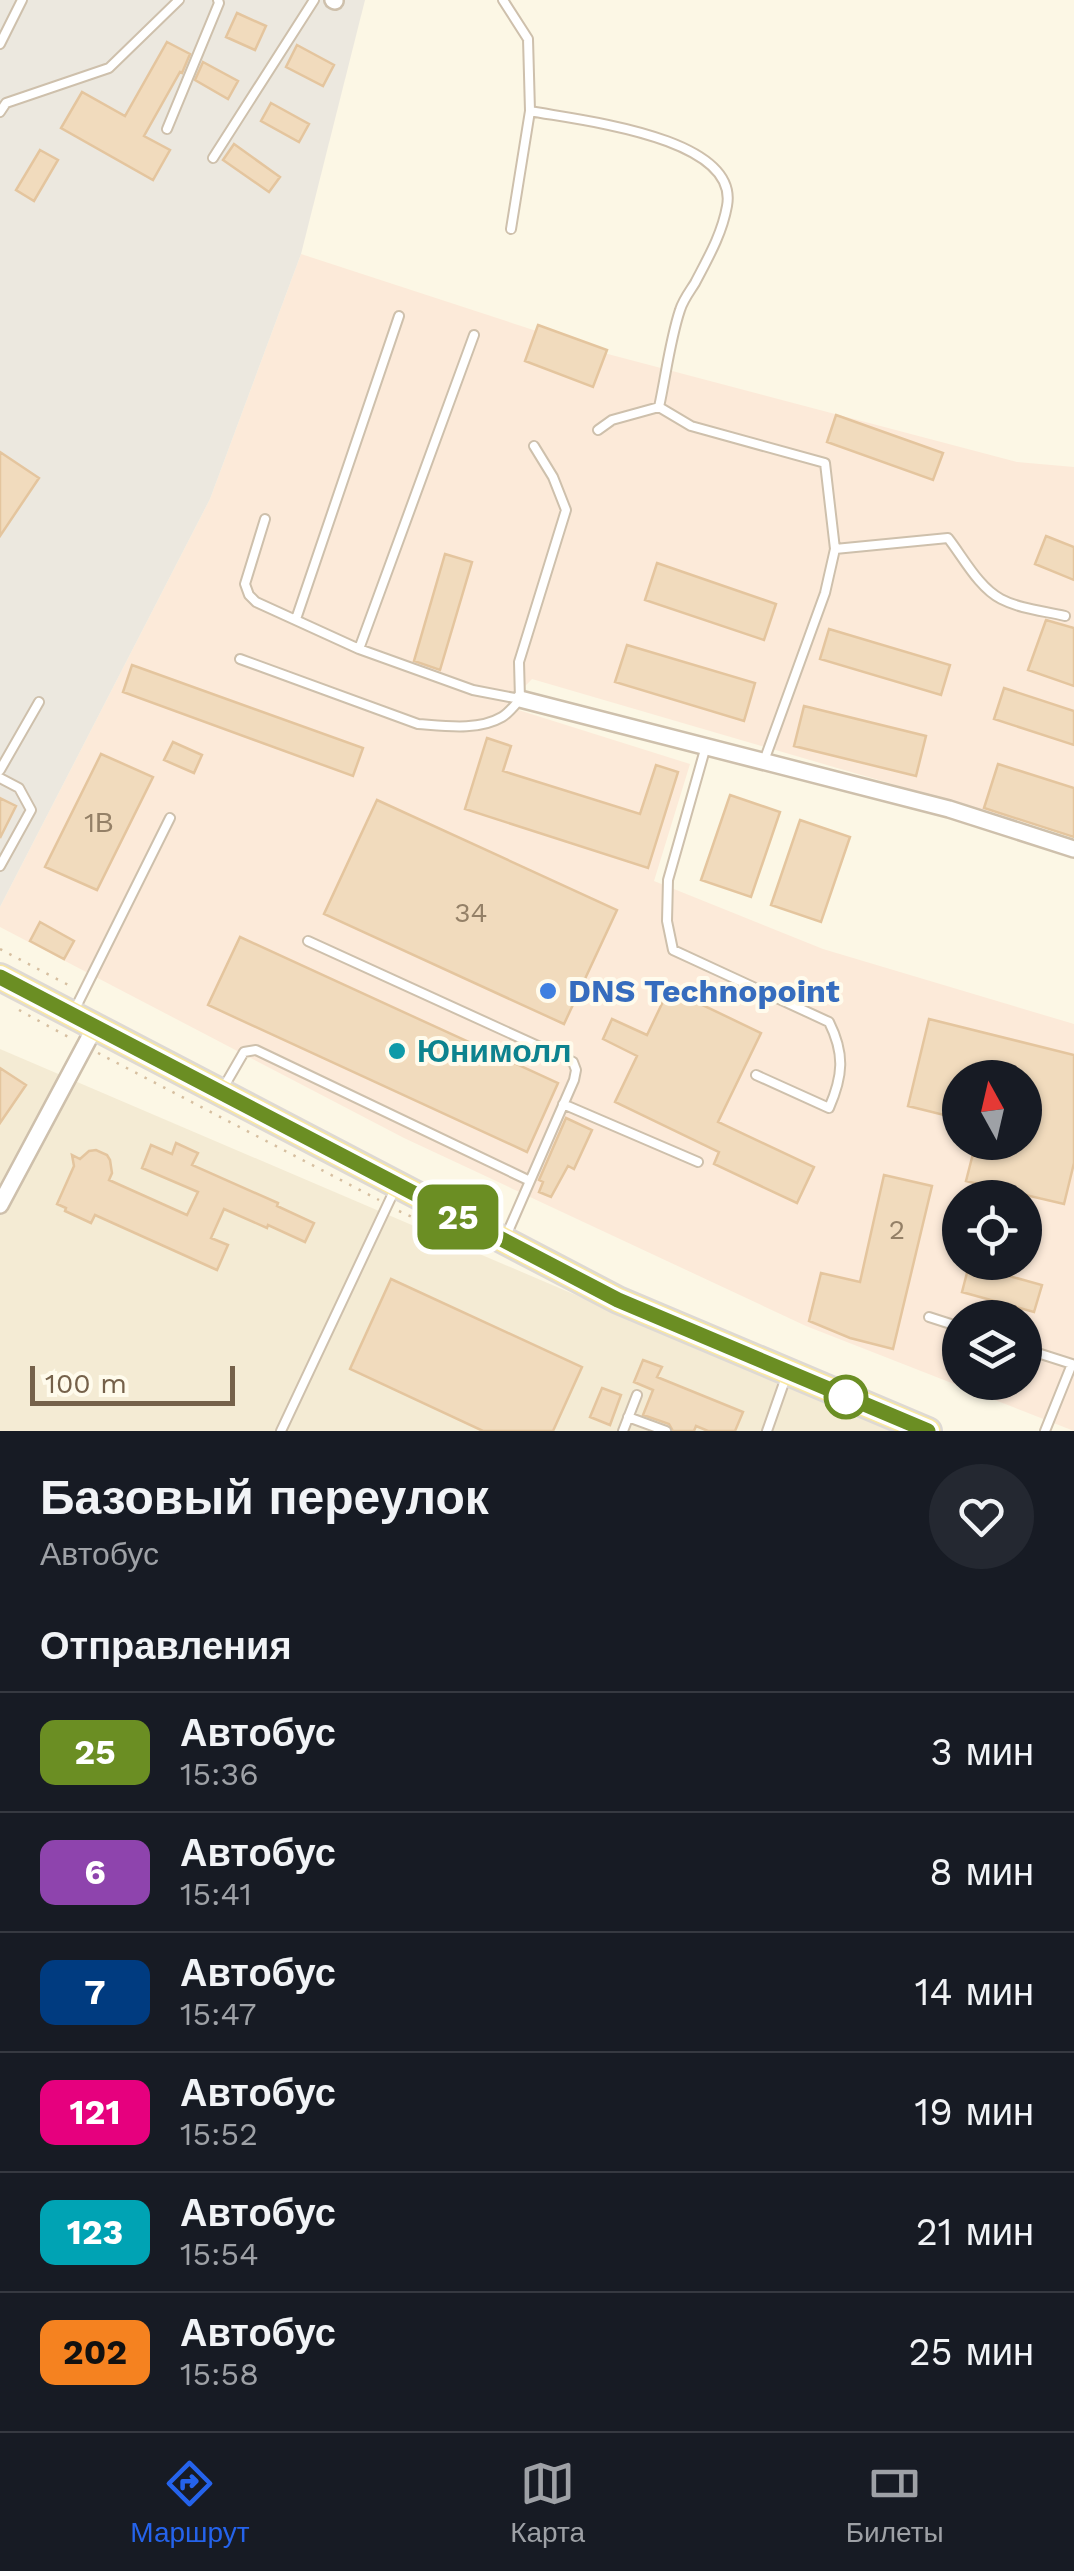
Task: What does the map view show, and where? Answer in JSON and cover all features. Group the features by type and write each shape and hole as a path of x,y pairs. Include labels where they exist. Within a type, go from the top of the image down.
{"main road":[{"path":"0,977 84,1011 221,1092 649,1315 928,1431"}],"street":[{"path":"520,700 949,809 1074,849"},
{"path":"0,1205 84,1011"}],"lane":[{"path":"0,44 22,0"},
{"path":"0,112 6,103 109,68 179,0"},
{"path":"167,129 218,0"},
{"path":"214,158 314,0"},
{"path":"503,0 528,38 530,112 511,228"},
{"path":"530,112 624,129 686,147 704,158 726,187 728,200 723,223 680,308 659,407"},
{"path":"296,619 399,316"},
{"path":"359,649 474,334"},
{"path":"598,430 612,420 659,407 692,426 825,463 836,548 825,593 764,761"},
{"path":"240,658 418,724 482,724 504,716 520,700 519,662 566,510 534,446"},
{"path":"265,519 245,584 256,602 359,649 472,690 520,700"},
{"path":"836,548 948,538 983,585 998,598 1064,616"},
{"path":"0,770 39,702"},
{"path":"706,746 668,880 666,921 673,950 829,1022 838,1041 841,1080 829,1108 756,1075"},
{"path":"0,778 18,788 31,810 0,866"},
{"path":"84,1011 170,818"},
{"path":"308,941 573,1062 576,1070 563,1104 504,1240"},
{"path":"221,1092 244,1052 256,1050 530,1181"},
{"path":"563,1104 698,1162"},
{"path":"281,1431 397,1185"},
{"path":"930,1318 942,1322"},
{"path":"1042,1354 1072,1364 1044,1431"},
{"path":"767,1431 787,1373"},
{"path":"622,1431 637,1395"},
{"path":"628,1417 666,1431"}],"path":[{"path":"0,949 84,1011"}],"shaded area":[{"path":"0,0 365,0 301,254 210,499 0,907"},
{"path":"301,254 604,353 1017,462 1074,467 1074,837 532,679 506,706 690,764 654,881 823,949 1074,1024 1074,1431 995,1400 1042,1400 1042,1300 942,1300 942,1379 806,1326 404,1138 0,927 0,907 210,499"},
{"path":"0,1049 894,1431 0,1431"}],"building":[{"path":"237,13 266,26 255,50 226,37"},
{"path":"167,42 190,54 144,136 170,150 153,180 61,128 82,92 125,116"},
{"path":"297,45 334,65 323,86 286,67"},
{"path":"203,62 238,81 228,99 195,80"},
{"path":"271,103 309,124 299,142 261,121"},
{"path":"234,144 280,177 269,192 223,160"},
{"path":"40,150 58,160 34,201 16,190"},
{"path":"538,325 607,350 593,387 525,361"},
{"path":"836,415 943,453 933,480 827,442"},
{"path":"0,452 39,478 0,536"},
{"path":"1046,536 1074,547 1074,580 1035,564"},
{"path":"445,554 472,562 440,670 414,661"},
{"path":"657,563 776,604 764,640 645,600"},
{"path":"1046,620 1074,628 1074,686 1028,670"},
{"path":"829,629 950,665 941,695 820,659"},
{"path":"627,645 755,683 744,721 615,682"},
{"path":"132,665 363,748 353,776 123,692"},
{"path":"1004,688 1074,711 1074,745 994,719"},
{"path":"804,706 926,736 916,776 794,746"},
{"path":"487,738 511,746 503,771 640,814 656,765 678,772 648,868 465,809"},
{"path":"173,742 202,755 194,773 164,760"},
{"path":"101,754 153,777 97,890 45,867"},
{"path":"998,764 1074,788 1074,837 984,808"},
{"path":"730,795 780,812 751,897 701,880"},
{"path":"0,798 16,806 0,838"},
{"path":"377,800 617,910 564,1024 324,914"},
{"path":"800,820 850,837 821,922 771,905"},
{"path":"40,922 74,941 64,959 30,941"},
{"name":"Юнимолл","path":"240,937 558,1083 527,1152 208,1005"},
{"path":"669,989 761,1033 718,1122 814,1167 797,1203 714,1164 719,1152 615,1102 637,1056 603,1039 612,1019 647,1035"},
{"path":"929,1019 1074,1055 1074,1163 1064,1204 1042,1199 1042,1180 966,1180 971,1160 1042,1160 1042,1060 942,1060 942,1114 908,1106"},
{"path":"0,1068 26,1085 0,1123"},
{"path":"566,1118 592,1130 574,1169 568,1166 551,1197 539,1192 543,1182 539,1180"},
{"path":"176,1143 198,1153 192,1165 314,1223 305,1242 224,1209 211,1238 228,1245 217,1270 95,1215 91,1223 57,1204 74,1166 72,1155 80,1159 96,1150 110,1160 109,1180 187,1215 198,1192 142,1168 151,1145 172,1154"},
{"path":"884,1175 932,1186 893,1349 850,1338 809,1321 821,1273 860,1282"},
{"path":"391,1279 582,1367 553,1431 483,1431 350,1369"},
{"path":"965,1280 1024,1280 1042,1285 1038,1300 991,1300 962,1292"},
{"path":"643,1360 662,1367 657,1377 743,1412 735,1431 708,1431 696,1426 694,1431 673,1431 669,1424 643,1415 653,1390 634,1382"},
{"path":"602,1388 621,1395 610,1425 590,1417"}],"bus line":[{"name":"25","path":"0,977 618,1300 928,1431"}],"place":[{"name":"DNS Technopoint","path":"548,991"},
{"name":"Юнимолл","path":"397,1051"}]}
